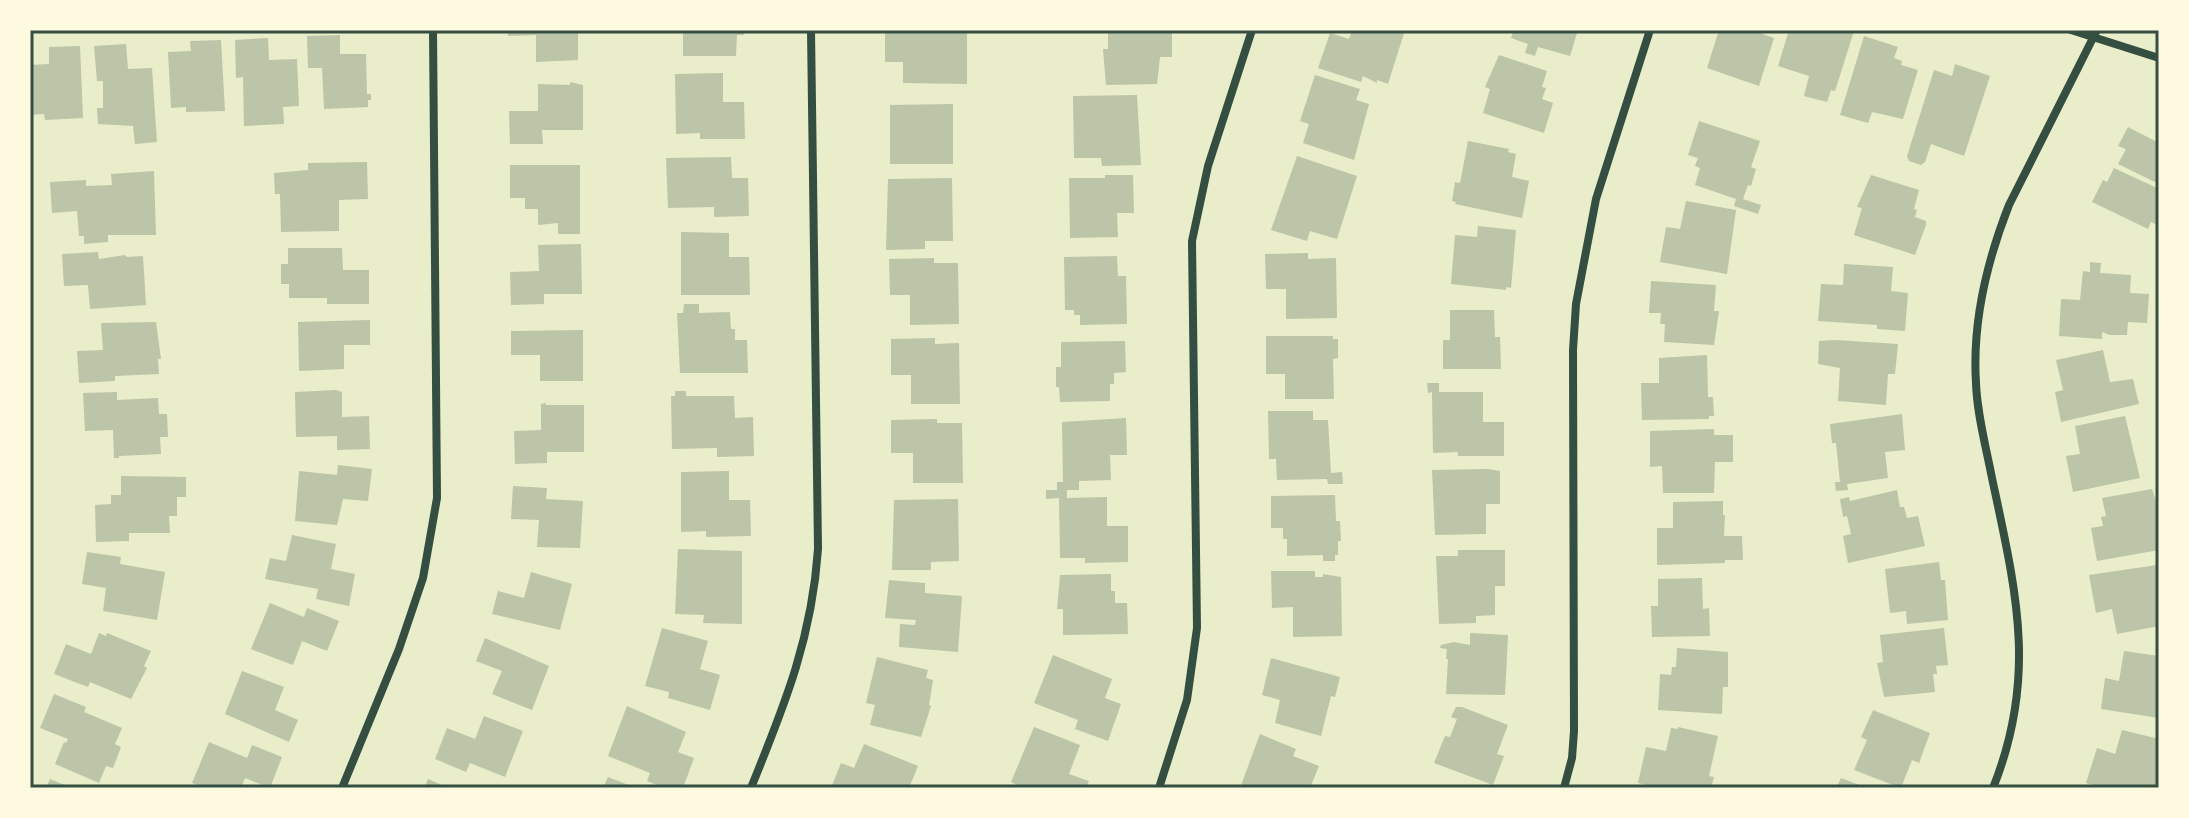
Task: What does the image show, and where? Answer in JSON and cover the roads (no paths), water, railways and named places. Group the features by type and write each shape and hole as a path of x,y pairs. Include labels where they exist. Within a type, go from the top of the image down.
{"street":[{"path":"342,788 399,649 423,578 437,498 433,30"},
{"path":"751,788 787,699 815,595 817,519 811,30"},
{"path":"1159,788 1187,700 1197,628 1192,241 1208,166 1252,30"},
{"path":"1564,788 1572,758 1574,731 1573,350 1576,304 1596,199 1650,30"},
{"path":"2071,30 2095,34 2159,58"},
{"path":"1993,788 2007,748 2013,717 2020,669 2019,621 1976,384 1976,329 1993,250 2009,205 2095,34"}]}
